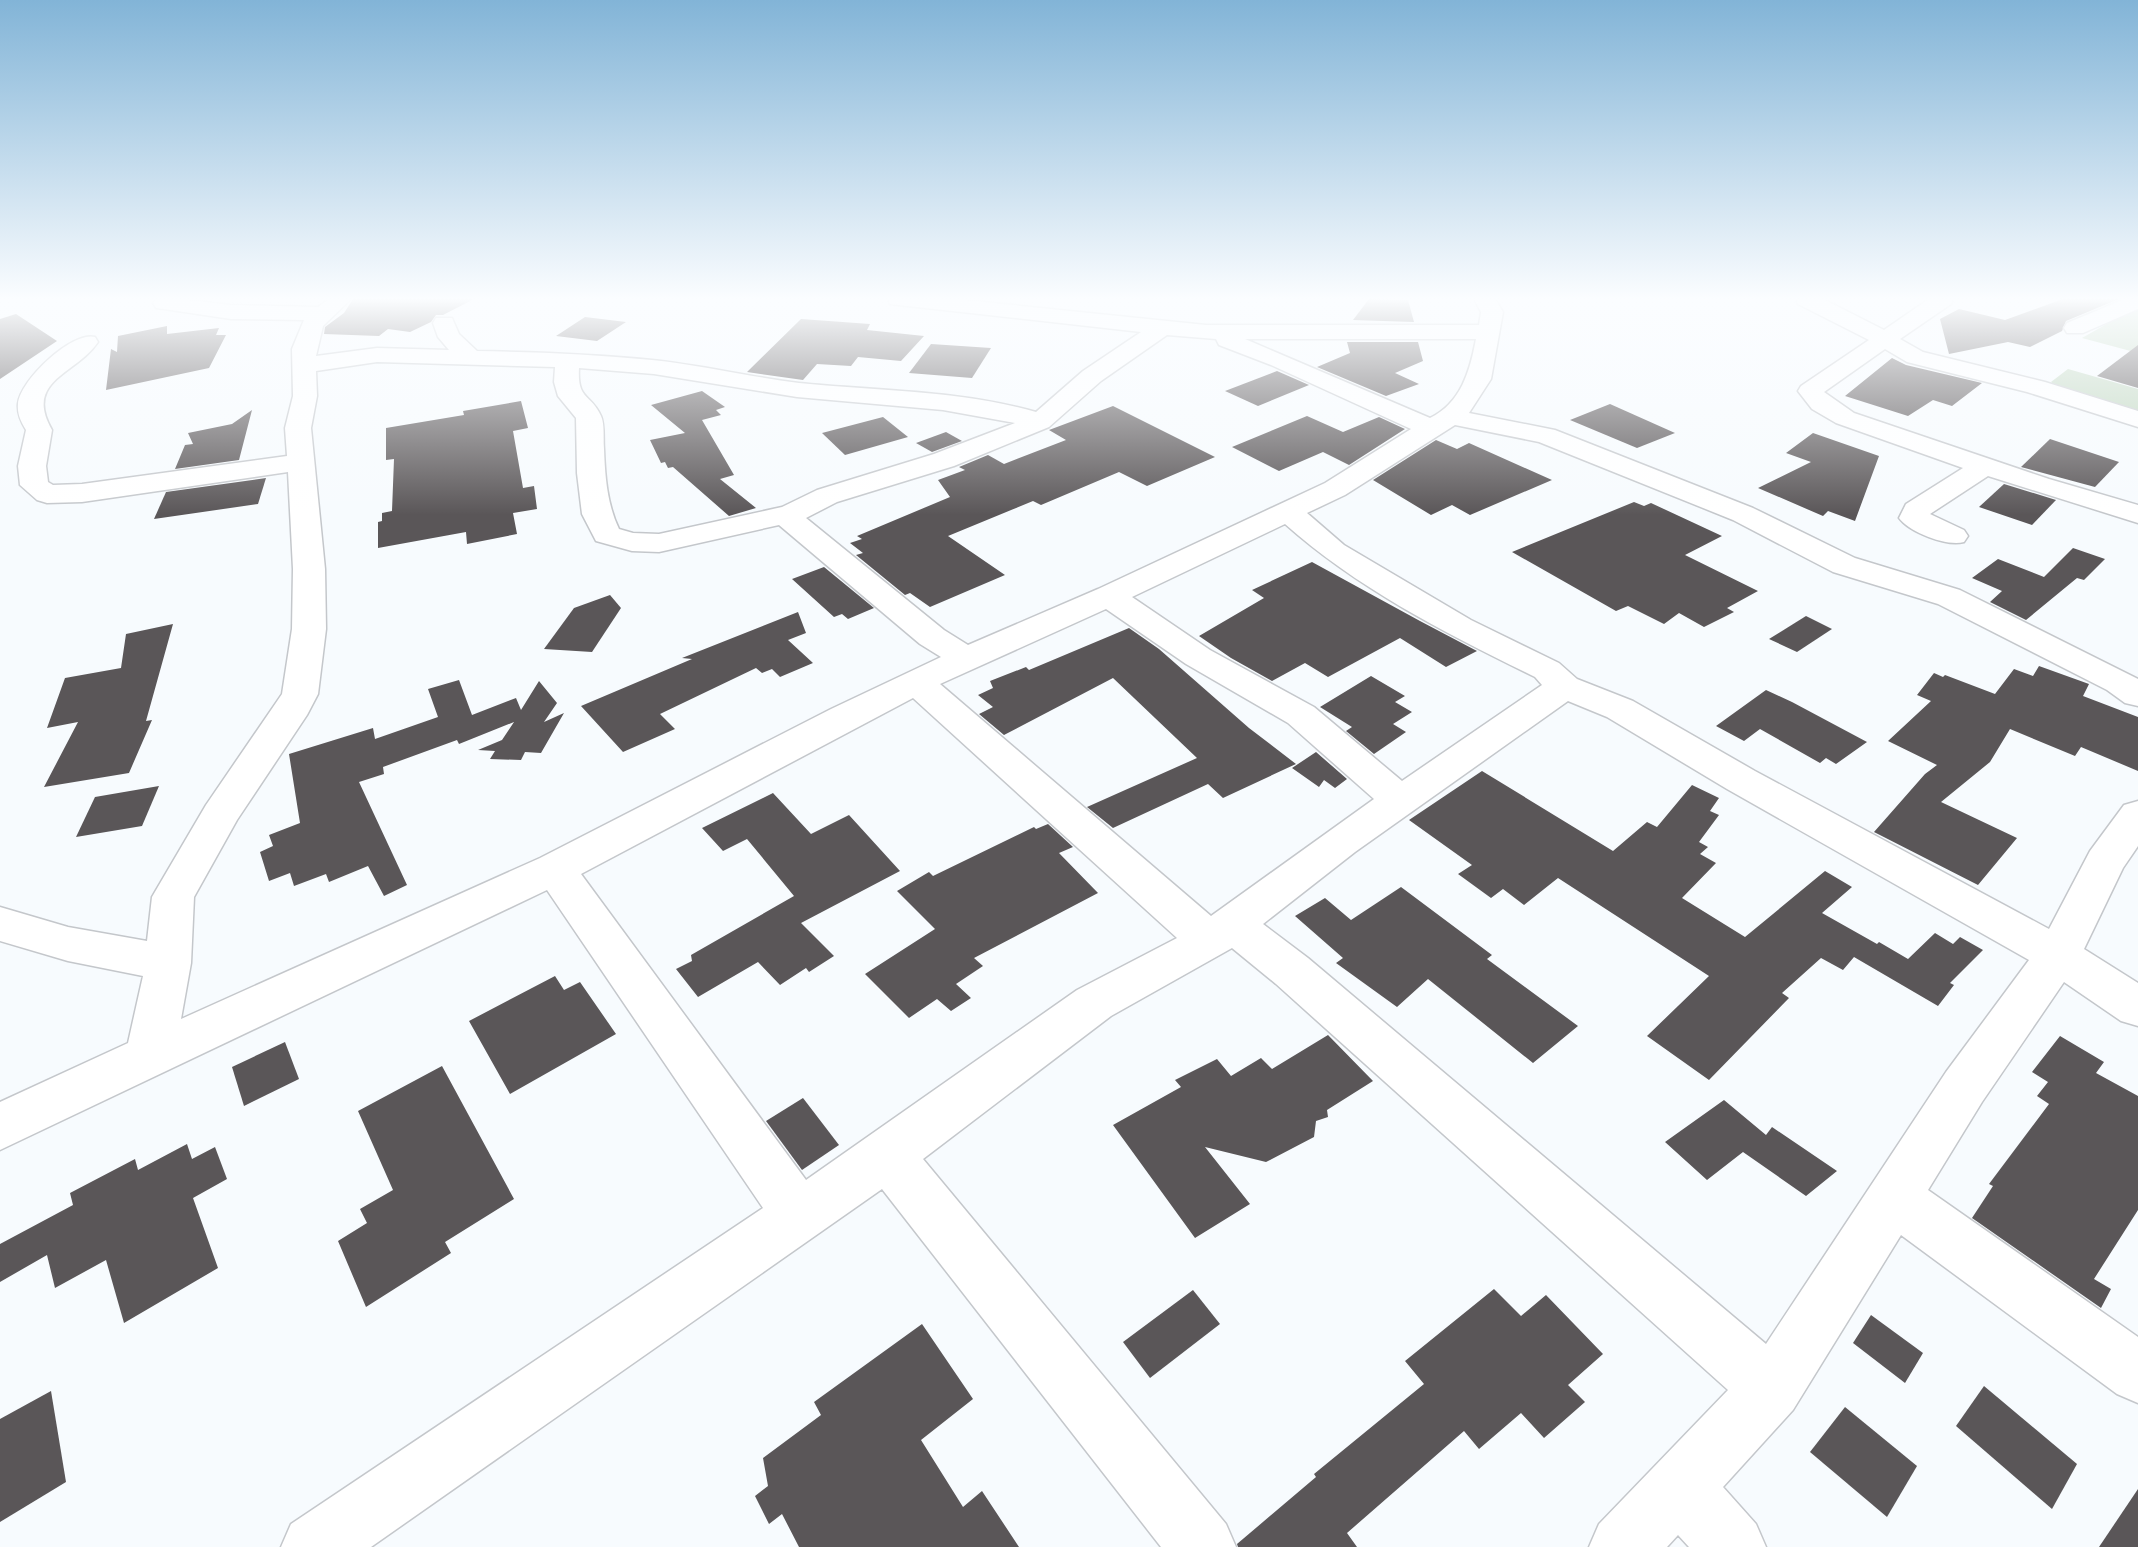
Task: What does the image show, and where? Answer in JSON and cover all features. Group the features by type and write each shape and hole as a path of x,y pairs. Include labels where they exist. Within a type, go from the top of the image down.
{"street":[{"path":"52,371 35,389 29,407 30,420 39,430 32,466 34,485 47,494 82,493 299,462"},
{"path":"150,1055 168,962 173,897 220,815 289,715 300,694 309,629 309,569 298,428 305,396 305,371"},
{"path":"567,371 566,382 570,396 589,418 591,473 597,514 607,535 632,542 659,543 791,514 827,496 944,460 1040,422 1099,371"},
{"path":"677,371 797,390 955,404 1010,413 1040,422"},
{"path":"1302,371 1327,383 1441,422 1546,436 1743,514 1844,565 1949,597 2119,682 2138,695"},
{"path":"0,1127 555,869 844,717 966,658 1109,596 1289,512 1366,471 1441,422 1479,379 1480,371"},
{"path":"1838,371 1810,391 1827,409 1845,418 2084,499 2138,514"},
{"path":"1972,371 2036,387 2138,419"},
{"path":"927,379 939,385 953,398 955,404"},
{"path":"1953,536 1914,517 1916,510 1985,466"},
{"path":"1289,512 1333,551 1459,627 1547,670 1564,687 1619,709 1741,780 2059,955 2137,1007"},
{"path":"791,514 791,521 932,637 966,658"},
{"path":"1109,596 1198,656 1301,715 1402,803"},
{"path":"917,683 1026,774 1086,832 1220,932 1292,971 1772,1390"},
{"path":"314,1547 887,1155 1094,1003 1220,932 1341,842 1402,803 1564,687"},
{"path":"1622,1547 1772,1390 1964,1087 2059,955 2105,862 2138,815"},
{"path":"555,869 799,1214"},
{"path":"0,924 68,944 168,962"},
{"path":"887,1155 1203,1547"},
{"path":"1893,1197 2138,1373"},
{"path":"1678,1486 1733,1547"}],"green space":[{"path":"2065,371 2076,371 2138,389 2138,415 2064,393 2051,382"}],"building":[{"path":"0,371 12,371 0,379"},
{"path":"108,371 194,371 106,390"},
{"path":"748,371 811,371 803,380"},
{"path":"910,371 976,371 972,378 909,373"},
{"path":"1276,371 1309,385 1258,406 1225,391"},
{"path":"1327,371 1399,371 1395,373 1419,384 1386,396"},
{"path":"1876,371 1932,371 1982,383 1952,406 1933,400 1908,416 1845,396"},
{"path":"2103,371 2138,371 2138,388 2097,376"},
{"path":"702,391 725,407 716,410 721,415 702,420 734,475 720,479 756,508 729,516 673,467 668,468 665,462 661,463 650,440 685,433 651,405"},
{"path":"521,401 528,428 513,431 523,488 534,486 537,509 513,513 517,534 467,544 466,532 378,548 378,522 382,521 382,513 392,511 394,459 386,460 386,428 464,415 463,411"},
{"path":"1610,404 1675,433 1637,448 1570,420"},
{"path":"1113,406 1215,457 1147,486 1119,472 1041,505 1033,501 948,536 1005,575 930,607 910,593 905,595 856,555 863,553 850,543 862,539 857,536 950,497 938,480 965,470 959,467 988,455 1004,464 1066,440 1049,430"},
{"path":"252,410 239,460 175,469 185,445 193,444 188,433 232,424"},
{"path":"1307,416 1343,432 1379,417 1405,429 1349,465 1323,452 1279,471 1232,447"},
{"path":"883,417 908,437 845,455 822,433"},
{"path":"946,432 962,441 932,452 916,443"},
{"path":"1813,433 1879,456 1855,521 1828,511 1823,516 1758,488 1811,462 1786,453"},
{"path":"2050,439 2119,462 2095,487 2021,467"},
{"path":"1436,440 1457,449 1469,443 1552,480 1470,515 1452,505 1431,515 1373,480"},
{"path":"266,478 258,504 154,519 166,492"},
{"path":"2004,484 2056,500 2032,525 1979,507"},
{"path":"1634,502 1644,506 1651,503 1722,536 1685,555 1758,591 1727,608 1734,612 1704,627 1679,613 1664,624 1628,606 1616,611 1512,552"},
{"path":"2073,548 2105,559 2084,580 2077,578 2026,620 1990,602 2002,591 1972,578 1998,559 2044,577"},
{"path":"1312,562 1477,651 1446,667 1400,638 1328,677 1305,663 1272,681 1199,636 1264,598 1252,590"},
{"path":"824,567 874,608 848,619 842,614 834,617 792,579"},
{"path":"610,595 621,608 592,652 544,649 574,608"},
{"path":"798,612 806,633 788,640 813,663 780,677 772,669 762,673 756,668 660,714 675,729 623,752 581,706 692,659 682,658"},
{"path":"1806,616 1832,629 1797,652 1769,639"},
{"path":"173,624 146,721 152,720 129,773 44,787 78,722 47,728 65,678 121,668 126,634"},
{"path":"1129,628 1159,649 1249,728 1296,764 1223,798 1208,784 1113,828 1087,807 1197,758 1113,678 1004,735 979,714 993,707 978,695 993,688 990,681 1026,667 1029,670"},
{"path":"2039,666 2089,684 2083,696 2138,717 2138,771 2081,747 2075,756 2010,729 1990,762 1941,802 2017,838 1978,885 1874,832 1925,774 1937,765 1888,741 1931,701 1917,695 1934,673 1995,694 2014,669 2033,676"},
{"path":"1371,676 1405,696 1395,702 1412,712 1393,724 1406,732 1374,754 1346,731 1352,727 1320,707"},
{"path":"459,680 472,715 516,698 521,710 539,681 557,703 544,722 564,713 541,753 525,752 521,760 490,759 495,751 478,750 502,740 514,722 459,744 457,740 383,767 384,774 359,782 407,885 384,896 368,866 329,882 326,874 294,886 290,873 269,881 260,852 273,846 269,835 300,823 289,754 373,728 375,739 438,717 428,689"},
{"path":"1766,690 1867,742 1836,764 1826,758 1820,763 1760,729 1744,741 1716,726"},
{"path":"1316,752 1347,779 1335,788 1324,780 1319,787 1292,768"},
{"path":"1482,771 1613,851 1647,822 1657,827 1692,785 1719,798 1710,811 1719,815 1699,842 1708,847 1700,854 1716,863 1682,898 1745,937 1825,871 1852,887 1822,913 1877,944 1879,942 1908,959 1935,933 1953,944 1960,937 1983,950 1950,983 1954,985 1938,1006 1854,957 1843,970 1821,958 1782,993 1789,998 1709,1080 1647,1036 1709,976 1558,878 1524,905 1503,889 1491,898 1458,874 1472,865 1409,820"},
{"path":"159,786 142,826 76,837 95,797"},
{"path":"773,793 811,834 849,815 900,871 801,923 834,956 809,972 806,968 780,985 758,962 698,997 676,969 692,961 691,955 794,896 747,839 723,851 702,828"},
{"path":"1048,824 1073,847 1059,853 1098,893 974,958 983,966 956,984 971,998 951,1011 937,999 909,1018 865,974 935,929 897,891 929,872 933,876 1034,827 1036,829"},
{"path":"1401,887 1492,955 1487,959 1578,1026 1533,1063 1428,979 1397,1007 1336,963 1343,958 1295,916 1325,898 1351,920"},
{"path":"555,976 564,990 580,982 616,1034 510,1094 469,1021"},
{"path":"1328,1035 1373,1081 1327,1110 1328,1117 1316,1121 1314,1137 1266,1162 1205,1147 1250,1204 1195,1238 1113,1125 1181,1087 1175,1080 1217,1059 1231,1076 1261,1058 1272,1069"},
{"path":"2060,1036 2104,1062 2096,1073 2138,1096 2138,1210 2094,1279 2111,1289 2101,1308 1972,1218 1993,1186 1989,1184 2049,1104 2037,1096 2048,1082 2032,1072"},
{"path":"285,1042 299,1079 244,1106 232,1067"},
{"path":"442,1066 514,1199 445,1242 451,1253 366,1307 338,1241 367,1223 360,1209 393,1190 358,1111"},
{"path":"803,1098 839,1145 802,1170 766,1121"},
{"path":"1724,1100 1766,1135 1772,1127 1837,1171 1806,1196 1743,1152 1707,1180 1665,1142"},
{"path":"187,1144 192,1159 215,1147 227,1179 193,1198 218,1268 124,1323 106,1260 55,1288 47,1255 0,1282 0,1244 73,1205 70,1193 135,1159 138,1170"},
{"path":"1494,1289 1521,1316 1546,1295 1603,1354 1568,1385 1585,1402 1544,1438 1521,1413 1479,1449 1464,1431 1347,1533 1357,1547 1238,1547 1237,1544 1316,1477 1314,1474 1424,1384 1405,1361"},
{"path":"1193,1290 1220,1324 1150,1378 1123,1342"},
{"path":"1871,1315 1923,1353 1905,1383 1853,1343"},
{"path":"922,1324 973,1399 921,1440 963,1507 982,1491 1019,1547 799,1547 782,1514 769,1524 755,1496 768,1486 763,1458 821,1415 814,1402"},
{"path":"1984,1386 2077,1464 2052,1509 1956,1426"},
{"path":"51,1391 66,1482 0,1522 0,1419"},
{"path":"1845,1407 1917,1466 1887,1517 1810,1452"},
{"path":"2138,1489 2138,1547 2099,1547"}]}
